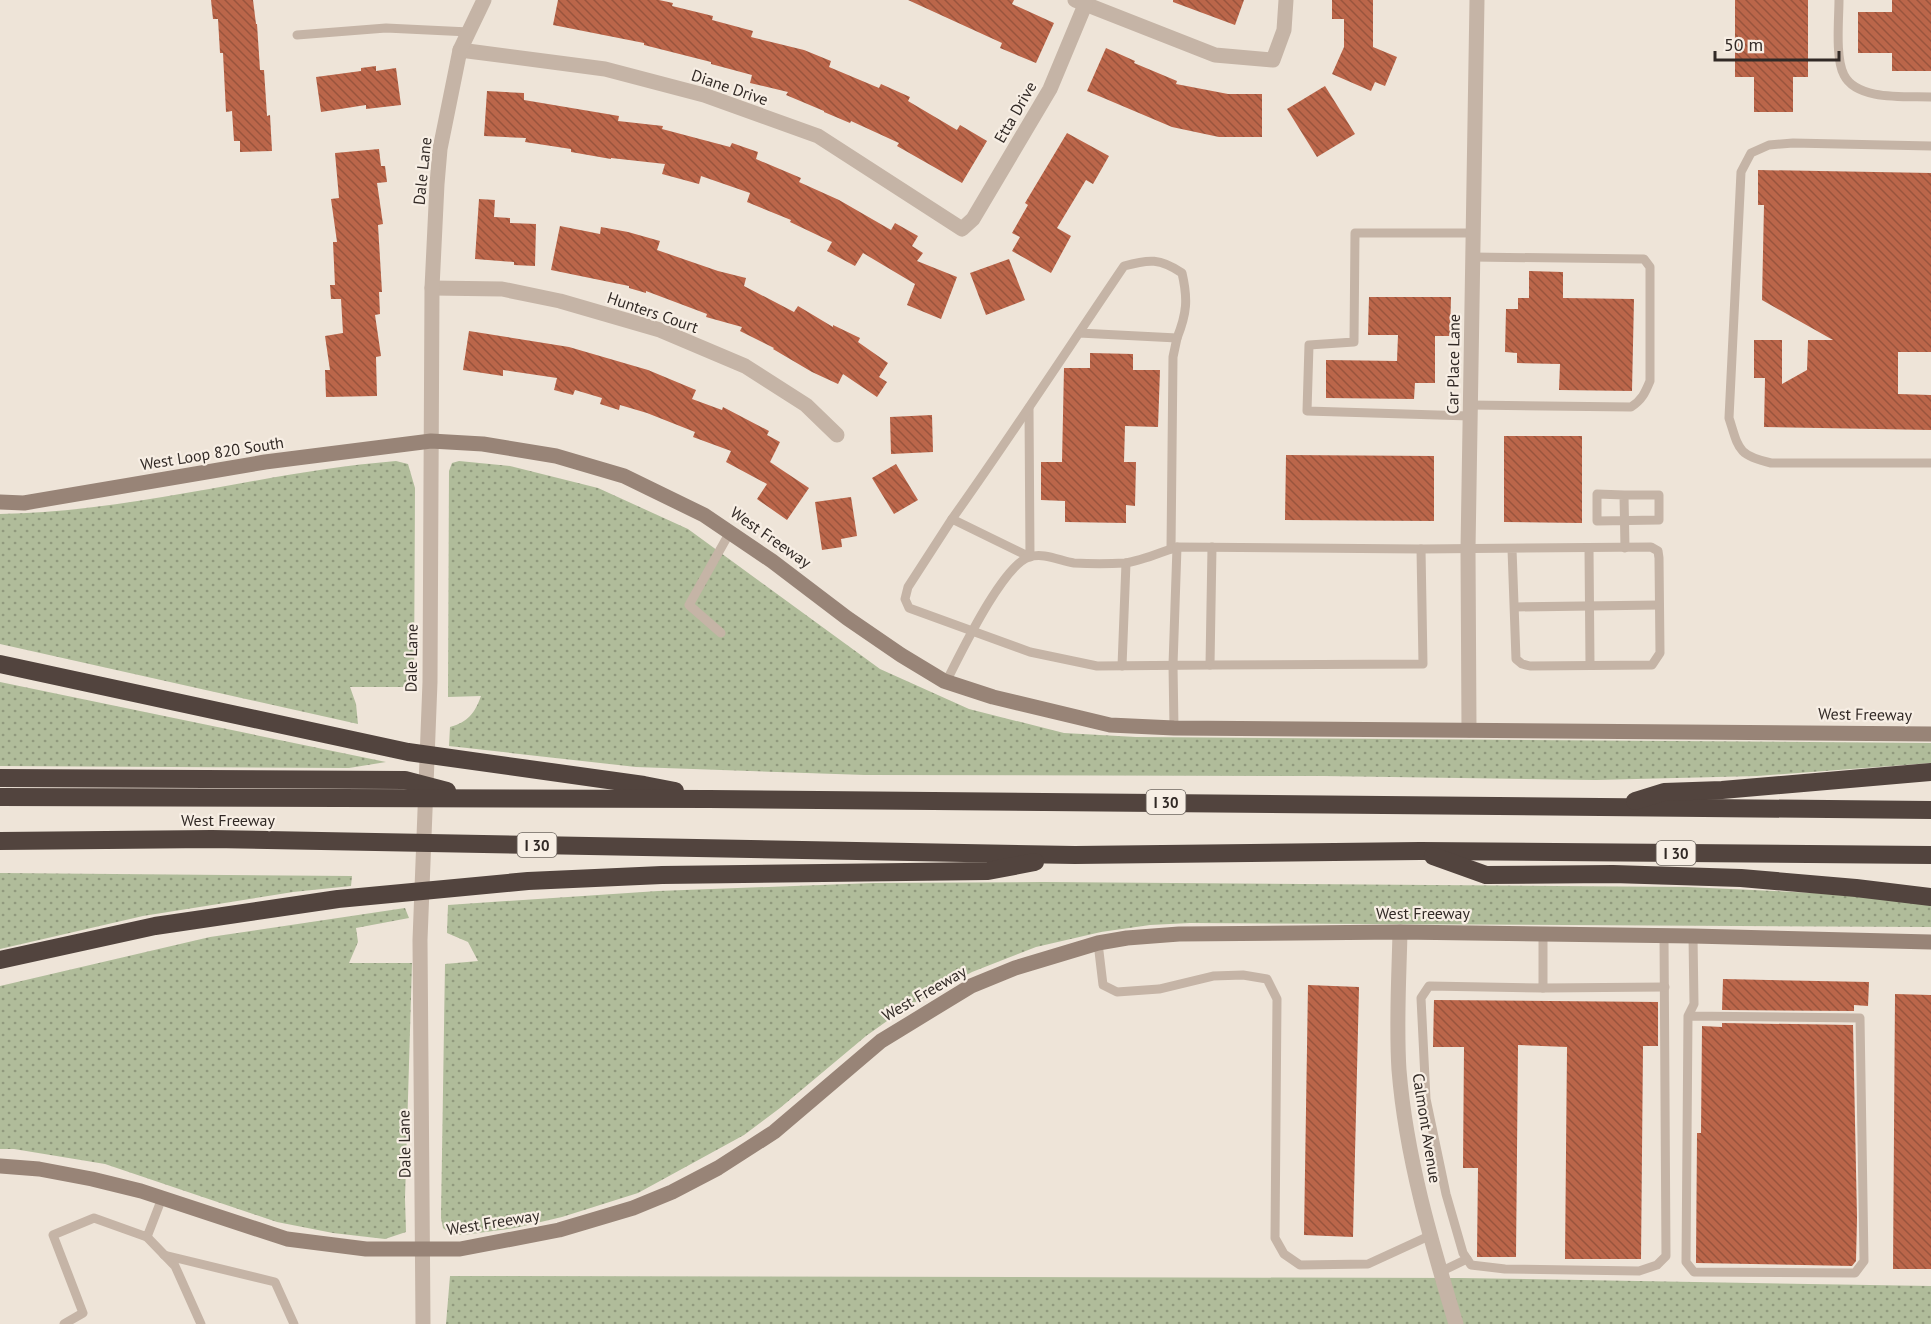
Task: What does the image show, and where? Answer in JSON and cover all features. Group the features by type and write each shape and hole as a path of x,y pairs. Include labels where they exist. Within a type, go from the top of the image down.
{"highway":[{"path":"0,664 408,753 645,785 709,799"},
{"path":"1622,806 1664,792 1722,790 1931,772"},
{"path":"0,778 405,780 475,798"},
{"name":"West Freeway","path":"0,797 709,799 1931,810"},
{"name":"West Freeway","path":"0,842 236,839 1075,855 1420,851 1931,855"},
{"path":"1420,851 1486,875 1613,874 1741,878 1931,897"},
{"path":"0,960 155,926 338,899 528,881 662,875 988,871 1075,855"}],"main road":[{"name":"West Loop 820 South","path":"0,502 24,503 265,462 431,441"},
{"name":"West Freeway","path":"431,441 483,444 556,456 624,476 704,515 772,561 901,656 946,682 993,697 1110,725 1174,729 1931,734"},
{"name":"West Freeway","path":"0,1166 39,1169 92,1179 162,1198 287,1239 366,1250 460,1250 559,1230 633,1208 672,1192 718,1168 774,1132 881,1041 971,987 1015,968 1098,943 1179,934 1400,932 1664,935 1931,942"}],"street":[{"name":"Dale Lane","path":"423,1324 420,940 430,682 432,288 440,148 460,50 484,0"},
{"path":"1080,2 1215,55 1273,60 1284,30 1286,0"},
{"name":"Car Place Lane","path":"1469,730 1468,549 1477,0"},
{"name":"Etta Drive","path":"962,229 973,219 1050,89 1080,2"},
{"name":"Diane Drive","path":"460,50 605,69 704,95 818,136 962,229"},
{"name":"Hunters Court","path":"432,288 502,289 560,301 660,330 745,366 806,405 837,435"},
{"name":"Calmont Avenue","path":"1400,932 1399,1071 1409,1150 1429,1236 1456,1324"}],"lane":[{"path":"1839,0 1838,48 1843,74 1850,82 1859,89 1872,94 1931,97"},
{"path":"297,35 386,28 469,32"},
{"path":"1931,146 1793,143 1769,145 1751,153 1742,172 1729,418 1737,446 1750,458 1771,462 1931,463"},
{"path":"1472,257 1644,259 1650,267 1650,381 1639,402 1631,407 1306,411 1309,345 1354,342 1355,233 1473,233"},
{"path":"1174,729 1173,664 1173,357 1185,315 1187,296 1182,273 1167,263 1143,261 1124,266 908,587 905,599 909,608 1030,652 1097,666 1173,664 1423,664 1421,549"},
{"path":"1079,333 1177,338"},
{"path":"1029,408 1030,557"},
{"path":"1597,495 1624,495 1659,495 1659,520 1597,521 1597,495"},
{"path":"1624,495 1625,548"},
{"path":"952,519 1030,557 1051,557 1072,562 1126,562 1174,548 1212,547 1421,549 1651,547 1658,551 1660,653 1653,664 1530,666 1522,664 1516,659 1512,549"},
{"path":"721,633 688,605 730,532"},
{"path":"1210,665 1212,547"},
{"path":"1589,548 1590,665"},
{"path":"946,682 972,631 1014,567 1030,557"},
{"path":"1122,666 1126,562"},
{"path":"1515,608 1659,605"},
{"path":"1544,934 1544,988"},
{"path":"1664,935 1665,987 1666,1256 1657,1265 1638,1271 1505,1269 1471,1265 1463,1253 1446,1194 1426,1099 1421,998 1429,987 1665,987"},
{"path":"1688,1016 1860,1018 1864,1261 1855,1274 1694,1272 1686,1262 1688,1016 1694,1004 1693,936"},
{"path":"1098,943 1103,985 1117,992 1159,989 1213,976 1243,975 1267,979 1277,999 1275,1238 1284,1254 1300,1265 1368,1263 1429,1236"},
{"path":"147,1237 162,1198"},
{"path":"64,1324 83,1313 53,1235 94,1218 147,1237 175,1266 201,1324"},
{"path":"164,1255 275,1282 294,1324"},
{"path":"1440,1272 1467,1259"}],"green space":[{"path":"396,461 408,464 415,488 414,687 350,687 356,704 358,724 0,644 0,514 50,512 100,506 346,466"},
{"path":"459,461 510,466 598,488 688,529 880,669 969,709 1064,733 1136,737 1931,743 1931,763 1757,776 1596,780 1324,776 865,775 636,767 449,746 450,727 470,716 481,696 448,697 449,471 452,463"},
{"path":"0,682 386,762 349,768 0,766"},
{"path":"0,873 352,876 351,886 293,892 143,916 0,949"},
{"path":"1043,882 1687,887 1838,894 1931,904 1931,927 1190,923 1150,925 1101,932 1036,947 972,972 908,1006 866,1036 744,1135 638,1193 562,1217 515,1228 452,1235 443,1228 441,1218 445,964 478,961 468,942 447,933 448,905 658,891 873,883"},
{"path":"405,908 409,918 356,928 358,942 349,963 412,963 406,1232 385,1239 333,1233 277,1222 105,1164 14,1149 0,1149 0,986 210,937"},
{"path":"450,1276 1460,1278 1931,1286 1931,1324 446,1324"}],"building":[{"path":"211,0 253,0 260,70 264,70 267,116 270,115 272,151 240,152 240,141 234,141 232,111 226,112 223,53 220,53 218,19 213,19"},
{"path":"558,0 659,0 673,3 672,6 713,16 712,20 753,31 751,37 804,50 831,61 829,67 879,88 881,84 910,97 908,101 957,130 960,125 987,141 962,183 897,146 899,143 786,95 788,92 750,83 752,75 644,45 644,43 553,25"},
{"path":"908,0 1014,0 1012,4 1054,23 1036,63 1000,48 1002,43"},
{"path":"1173,0 1244,0 1235,25 1173,2"},
{"path":"1332,0 1373,0 1373,47 1397,57 1385,86 1375,82 1371,91 1332,74 1344,47 1344,19 1332,19"},
{"path":"1735,0 1808,0 1808,77 1793,77 1793,112 1754,112 1754,77 1735,77"},
{"path":"1892,0 1931,0 1931,71 1892,71 1892,53 1858,53 1858,12 1892,12"},
{"path":"1106,48 1135,61 1134,63 1177,81 1176,84 1228,94 1262,94 1262,137 1219,137 1172,127 1087,91"},
{"path":"376,66 376,71 396,68 401,105 366,109 366,105 321,112 316,77 361,71 361,68"},
{"path":"1325,86 1355,134 1317,157 1287,109"},
{"path":"487,91 524,93 524,100 619,116 618,121 663,126 662,129 730,147 732,143 758,152 756,159 801,178 799,182 839,200 891,230 895,223 918,236 912,246 923,253 917,261 957,277 941,319 907,305 915,284 863,253 855,266 827,251 832,242 790,222 791,220 747,202 750,193 701,176 699,184 662,174 665,164 611,159 571,152 571,149 525,142 526,138 484,136"},
{"path":"1067,133 1109,156 1093,184 1086,180 1057,228 1071,236 1051,273 1012,251 1020,237 1012,233 1028,205 1025,203"},
{"path":"379,149 381,166 385,166 387,182 377,183 383,224 378,225 382,292 379,292 380,314 375,315 381,356 376,357 377,396 326,397 325,370 330,370 325,336 343,333 341,299 331,299 330,285 335,285 333,242 337,242 331,199 339,198 335,153"},
{"path":"1758,170 1931,173 1931,352 1898,352 1898,394 1931,395 1931,430 1764,427 1765,378 1754,378 1754,340 1782,340 1782,384 1807,370 1808,340 1833,340 1762,300 1764,205 1758,205"},
{"path":"479,199 495,200 494,217 510,218 510,223 536,224 535,266 475,259"},
{"path":"560,226 600,234 601,227 628,232 660,241 657,250 746,278 744,286 794,312 798,306 833,327 833,325 860,338 858,342 888,363 879,377 887,382 877,397 843,374 838,384 812,372 774,348 740,331 742,327 706,317 707,314 646,291 646,293 629,288 629,286 551,270"},
{"path":"1009,259 1025,300 986,315 970,273"},
{"path":"1529,271 1563,272 1563,298 1634,299 1632,391 1559,390 1560,364 1517,363 1517,353 1505,352 1506,309 1518,309 1518,298 1529,298"},
{"path":"1369,297 1451,297 1450,336 1435,336 1435,383 1415,383 1414,399 1326,398 1326,360 1397,361 1398,335 1368,335"},
{"path":"469,331 569,347 648,370 696,390 692,399 722,410 723,407 769,431 767,435 780,442 770,462 809,488 787,520 757,499 767,484 726,462 731,451 693,437 695,432 620,405 619,410 600,404 602,398 575,390 573,395 554,390 557,378 503,370 503,376 463,370"},
{"path":"1090,353 1133,354 1133,370 1160,370 1158,427 1125,426 1124,462 1136,462 1135,506 1126,505 1126,523 1065,522 1065,501 1041,500 1041,462 1062,462 1064,368 1090,368"},
{"path":"932,415 933,452 891,454 890,417"},
{"path":"1504,436 1582,436 1582,523 1504,522"},
{"path":"1286,455 1434,456 1434,521 1285,520"},
{"path":"896,464 918,500 894,514 872,478"},
{"path":"851,497 857,536 841,539 842,547 822,550 815,502"},
{"path":"1723,979 1869,982 1868,1006 1854,1005 1854,1011 1722,1010"},
{"path":"1308,985 1359,987 1353,1237 1304,1235"},
{"path":"1895,994 1931,995 1931,1269 1893,1269"},
{"path":"1434,1000 1658,1002 1658,1046 1643,1046 1641,1259 1565,1259 1567,1047 1518,1045 1516,1257 1477,1257 1478,1168 1463,1168 1464,1047 1433,1047"},
{"path":"1722,1023 1853,1025 1857,1218 1856,1261 1852,1266 1696,1263 1697,1133 1701,1133 1702,1026 1722,1027"}]}
